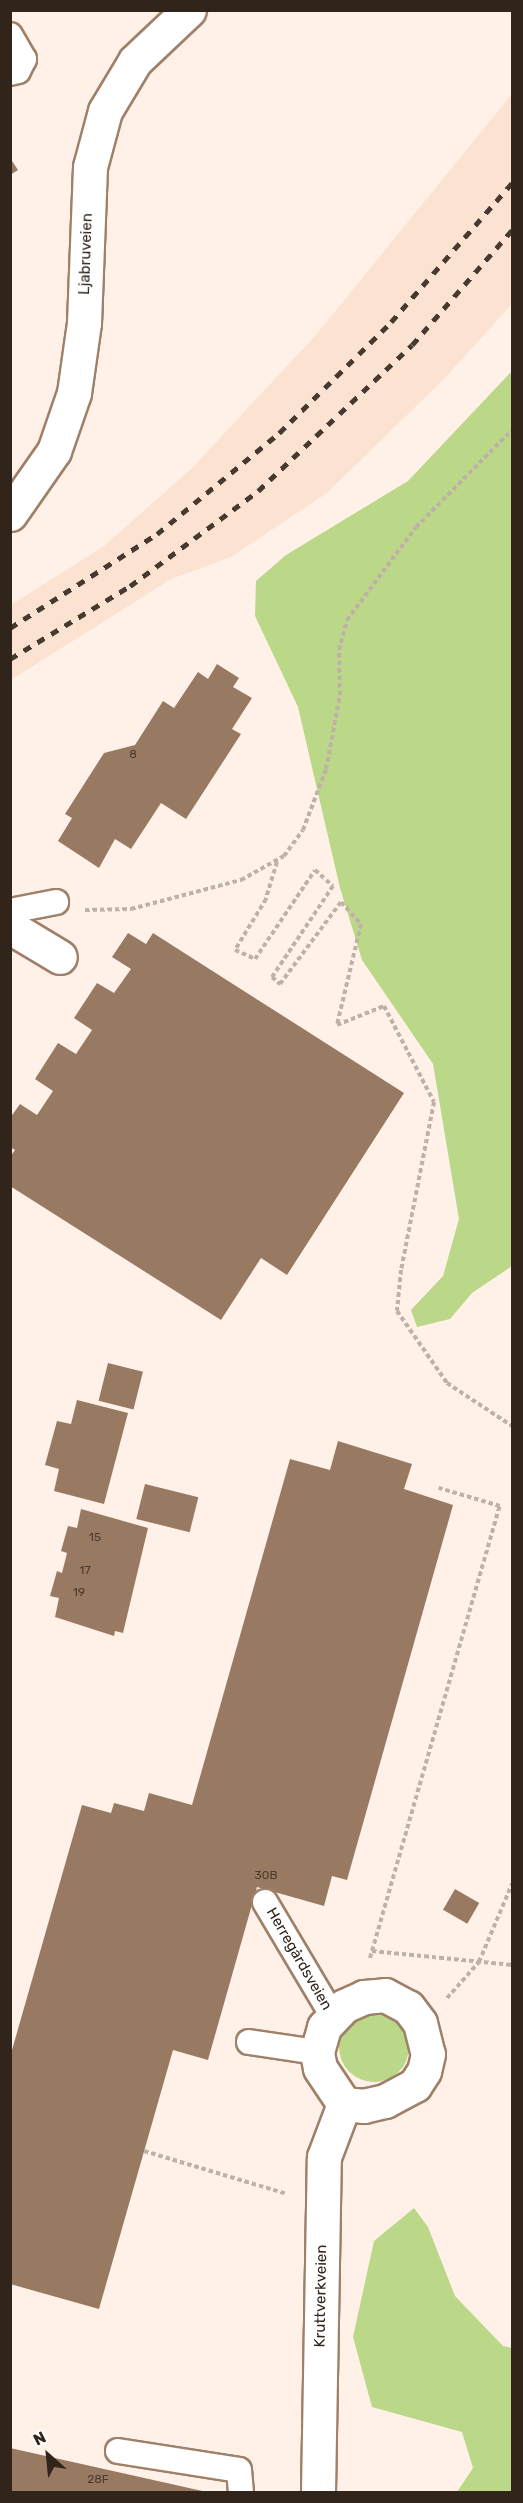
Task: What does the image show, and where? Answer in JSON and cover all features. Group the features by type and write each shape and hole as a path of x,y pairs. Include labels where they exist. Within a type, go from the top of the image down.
{"street":[{"name":"Ljabruveien","path":"10,514 54,451 74,393 84,323 90,167 105,111 135,61 189,10"},
{"path":"10,927 60,957"},
{"path":"385,1995 408,2007 420,2023 428,2054 424,2071 415,2085 385,2101 364,2106 344,2103 320,2068 316,2052 332,2015 364,1997 385,1995"},
{"name":"Kruttverkveien","path":"318,2493 324,2157 344,2103"}],"lane":[{"path":"10,35 24,59 18,71 10,73"},
{"path":"10,910 56,902"},
{"name":"Herregårdsveien","path":"265,1902 332,2015"},
{"path":"249,2042 316,2052"},
{"path":"118,2451 239,2470 241,2493"}],"path":[{"path":"513,430 416,527 347,620 339,651 340,695 334,733 317,800 303,830 278,862 266,899 235,950 255,959 315,870 333,886 272,977 280,984 341,902 361,924 338,1024 384,1006 434,1101 398,1311 447,1383 513,1426"},
{"path":"56,902 95,912 130,909 241,880 278,862"},
{"path":"364,1997 364,1976 500,1506 439,1488"},
{"path":"420,2023 457,1990 479,1962 513,1884"},
{"path":"372,1951 513,1965"},
{"path":"144,2151 295,2197"}],"shaded area":[{"path":"512,94 512,304 444,379 327,493 231,557 171,579 11,680 11,605 104,546 191,469 315,336"}],"green space":[{"path":"512,371 512,1266 472,1293 450,1319 417,1327 411,1310 443,1276 459,1219 433,1064 362,960 340,888 298,707 255,616 256,581 286,555 408,481"},
{"path":"374,2012 387,2015 399,2022 406,2034 409,2047 406,2060 399,2072 387,2079 374,2082 361,2079 349,2072 342,2060 339,2047 342,2034 349,2022 361,2015"},
{"path":"414,2208 428,2227 455,2296 503,2346 512,2348 512,2492 457,2492 473,2468 462,2432 372,2407 353,2337 374,2241"}],"building":[{"path":"10,158 18,170 10,175"},
{"path":"217,664 239,678 233,687 252,698 232,729 241,734 186,819 161,803 131,849 115,839 99,868 58,841 72,818 65,814 104,753 135,745 163,701 174,708 198,672 208,679"},
{"path":"128,933 146,944 153,933 404,1093 287,1275 261,1258 221,1320 10,1186 10,1157 15,1150 10,1147 10,1118 20,1104 37,1115 53,1091 35,1079 58,1043 76,1054 92,1030 74,1018 97,983 114,993 131,969 112,957"},
{"path":"108,1363 143,1372 133,1410 99,1401"},
{"path":"77,1400 128,1413 104,1504 54,1491 59,1469 45,1465 57,1421 71,1424"},
{"path":"338,1441 412,1464 404,1489 453,1505 347,1880 332,1876 324,1906 257,1887 208,2060 173,2050 99,2309 10,2284 10,2057 82,1805 111,1813 114,1803 144,1811 149,1793 192,1805 290,1459 330,1470"},
{"path":"145,1484 198,1497 190,1532 136,1519"},
{"path":"81,1509 148,1528 123,1633 115,1631 114,1636 55,1617 59,1598 50,1596 57,1571 62,1573 67,1553 61,1551 68,1526 77,1528"},
{"path":"455,1889 479,1903 467,1924 443,1910"},
{"path":"10,2448 207,2492 10,2492"}],"railway":[{"path":"10,628 157,534 279,433 391,322 512,183"},
{"path":"10,659 130,586 258,491 412,345 512,230"}]}
